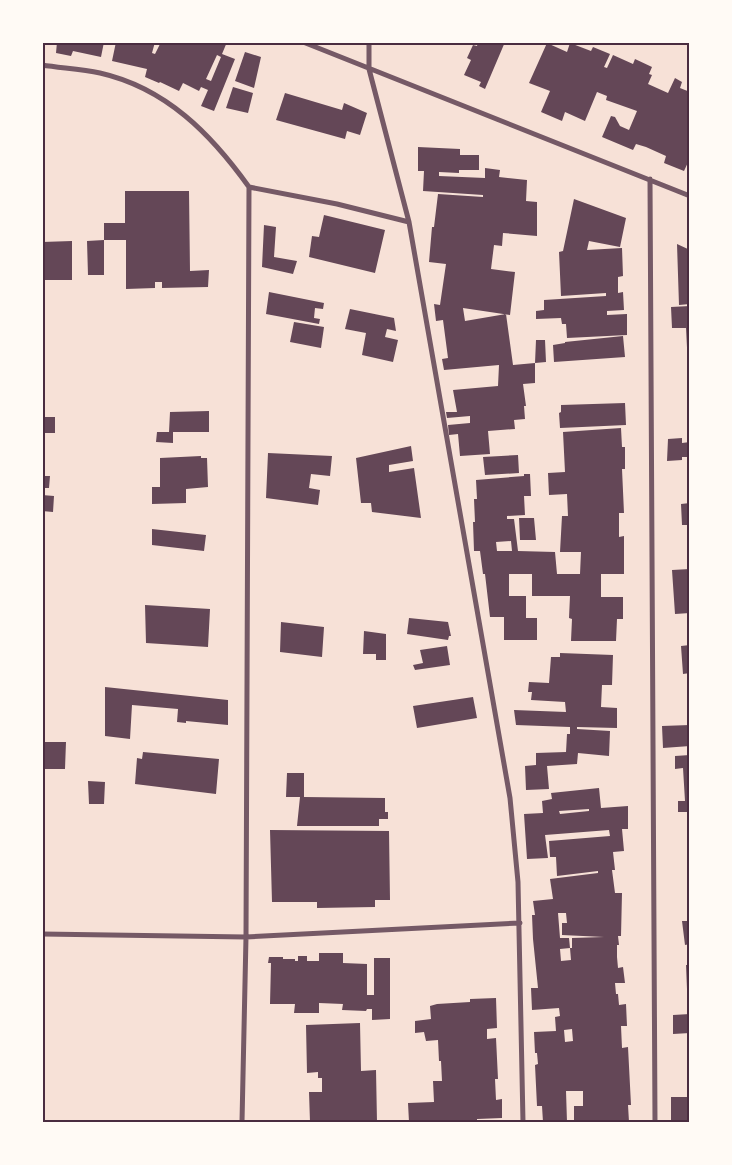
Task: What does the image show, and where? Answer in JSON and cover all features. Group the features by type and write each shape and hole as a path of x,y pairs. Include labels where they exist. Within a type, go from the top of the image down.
{"street":[{"path":"303,42 690,196"},
{"path":"369,42 369,69 409,222 510,798 516,847 520,923 524,1122"},
{"path":"42,65 100,73 152,94 187,116 213,142 248,187 246,937 242,1122"},
{"path":"650,179 655,1122"},
{"path":"248,187 336,204 409,222"},
{"path":"42,934 246,937 520,923"}],"building":[{"path":"57,42 104,42 101,57 73,51 71,56 56,53"},
{"path":"116,42 155,42 152,53 155,54 161,42 227,42 222,54 235,59 214,111 201,106 208,90 201,87 199,91 183,83 179,91 145,77 147,69 112,61","holes":["217,55 221,57 211,81 206,79"]},
{"path":"478,42 505,42 485,89 479,86 481,82 464,75 471,60 467,58 473,45 477,46"},
{"path":"547,43 567,52 570,43 591,51 593,47 610,54 604,67 607,68 613,55 633,64 635,59 652,67 649,74 652,75 648,84 668,93 675,78 682,82 680,88 690,92 688,103 690,104 690,158 684,171 664,163 666,156 646,147 636,144 633,150 602,137 611,116 615,117 620,126 629,130 637,111 606,100 607,96 597,92 585,121 565,112 562,121 541,112 550,91 529,83"},
{"path":"245,52 261,57 254,88 235,81"},
{"path":"233,87 253,93 248,113 226,108"},
{"path":"285,93 342,110 344,103 367,113 360,135 347,131 345,139 276,120"},
{"path":"418,147 460,149 460,155 479,155 479,170 459,170 459,173 439,172 439,176 485,178 485,168 500,170 499,177 527,180 526,201 537,202 537,236 503,233 502,246 494,245 491,269 515,272 510,315 506,314 513,365 535,363 535,383 523,384 526,406 524,406 525,419 514,420 515,429 488,431 490,454 460,456 458,434 449,435 448,425 470,423 470,416 447,418 446,412 457,412 453,390 498,386 499,365 444,370 442,359 448,358 443,320 436,321 434,304 440,305 446,264 429,262 432,227 434,227 438,194 483,197 483,195 423,191 424,171 418,171","holes":["463,308 505,314 465,321"]},
{"path":"125,191 189,191 190,271 209,270 208,287 162,288 162,282 155,282 155,288 126,289 126,240 104,240 104,223 125,223"},
{"path":"574,199 626,218 620,247 589,241 587,250 622,248 623,276 618,277 618,293 623,292 624,310 607,311 607,315 627,314 627,335 567,338 566,324 562,324 561,318 536,319 536,311 544,310 544,300 606,296 606,293 561,296 559,252 563,251"},
{"path":"324,215 385,230 375,273 309,257 312,236 319,237"},
{"path":"264,225 276,227 274,257 297,261 293,274 262,267"},
{"path":"104,240 104,275 88,275 87,241"},
{"path":"72,241 72,280 42,280 42,242"},
{"path":"677,244 690,250 690,304 679,305"},
{"path":"269,292 324,303 323,309 315,308 314,318 320,319 319,324 266,314"},
{"path":"690,306 690,367 688,367 686,328 672,328 671,307"},
{"path":"350,309 394,318 396,331 387,329 385,337 398,340 393,362 362,355 366,333 345,329"},
{"path":"294,322 324,327 321,348 290,342"},
{"path":"623,336 625,357 554,362 553,345"},
{"path":"536,340 545,340 546,362 535,363"},
{"path":"625,403 626,425 560,428 559,413 561,412 561,405"},
{"path":"209,411 209,432 173,432 173,443 156,442 157,432 169,432 170,412"},
{"path":"42,417 55,417 55,433 42,433"},
{"path":"621,428 622,447 625,447 625,469 622,469 624,513 619,513 619,537 624,536 624,574 601,574 601,597 623,597 623,619 617,619 616,641 571,641 570,596 532,596 532,574 509,574 509,596 526,596 526,618 537,618 537,640 504,640 504,617 490,617 480,551 474,551 473,522 475,522 474,499 477,499 476,480 530,474 531,496 524,496 525,515 507,516 507,519 514,519 518,551 555,552 557,574 580,574 581,552 560,552 562,516 568,516 567,494 549,495 548,473 565,472 563,432","holes":["511,541 512,551 497,551 496,542"]},
{"path":"682,438 682,443 690,442 690,457 682,457 682,460 667,461 668,439"},
{"path":"411,446 413,461 389,465 389,472 414,468 421,518 372,512 371,503 361,503 356,458"},
{"path":"268,453 332,456 330,476 311,474 309,488 320,490 318,505 266,498"},
{"path":"518,455 519,473 485,475 483,457"},
{"path":"201,456 201,458 207,458 208,487 186,489 186,503 152,504 152,487 160,487 160,458"},
{"path":"42,476 50,476 49,488 42,488"},
{"path":"42,495 54,496 53,512 42,511"},
{"path":"690,503 690,525 682,525 681,504"},
{"path":"519,518 534,518 536,540 520,540"},
{"path":"152,529 206,535 204,551 152,545"},
{"path":"690,569 690,613 675,614 672,570"},
{"path":"145,605 210,609 208,647 146,643"},
{"path":"409,618 448,622 451,636 449,636 448,640 407,634"},
{"path":"281,622 324,627 322,657 280,652"},
{"path":"364,631 386,634 386,660 376,660 376,654 363,654"},
{"path":"690,645 690,673 683,674 681,646"},
{"path":"447,646 450,665 415,670 413,665 423,663 420,650"},
{"path":"560,653 613,655 612,685 602,685 601,707 617,708 617,728 577,727 577,729 610,731 609,756 578,753 577,764 547,766 549,789 526,790 525,766 536,765 536,753 566,752 567,734 570,734 570,727 516,725 514,710 566,712 565,702 531,700 532,692 528,692 529,682 549,683 551,657 560,657"},
{"path":"105,687 228,700 228,725 186,721 186,723 177,722 178,709 132,705 130,739 105,736"},
{"path":"473,697 477,718 417,728 413,706"},
{"path":"690,725 690,746 663,748 662,726"},
{"path":"42,742 66,742 65,769 42,769"},
{"path":"143,752 219,759 216,794 135,784 137,758 142,759"},
{"path":"690,755 690,812 678,812 678,801 685,801 683,768 675,769 675,756"},
{"path":"287,773 304,773 304,797 385,798 385,812 388,812 388,819 379,819 379,826 297,826 300,797 286,797"},
{"path":"88,781 105,782 104,804 89,804"},
{"path":"599,788 601,808 628,806 628,829 622,829 624,851 613,852 615,870 612,870 615,893 622,893 621,936 618,936 617,957 618,968 623,967 625,983 615,983 619,1005 626,1004 627,1026 621,1026 622,1048 628,1047 631,1105 628,1105 629,1122 574,1122 574,1106 583,1106 583,1091 566,1091 567,1122 543,1122 542,1106 537,1106 535,1065 538,1064 537,1053 535,1053 534,1032 556,1031 555,1017 560,1016 559,1008 532,1010 531,988 538,988 533,939 532,915 535,915 533,901 553,899 550,879 598,873 598,871 557,876 556,857 550,857 549,841 610,836 609,830 545,835 548,858 527,859 524,814 543,813 542,801 552,799 551,793","holes":["589,809 589,811 560,814 559,811","558,913 566,913 567,923 562,923 562,935 604,937 572,938 572,948 570,948 569,938 560,938","570,948 571,960 561,961 560,949","572,1029 573,1041 565,1042 564,1030"]},
{"path":"270,830 389,831 390,900 375,900 375,907 317,908 317,902 272,902"},
{"path":"682,921 690,921 690,944 685,945"},
{"path":"319,953 343,953 343,963 367,964 367,995 374,995 374,958 390,958 390,1019 372,1020 372,1009 367,1009 366,1011 342,1010 343,1004 319,1003 319,1013 294,1013 295,1004 270,1004 271,963 268,963 269,957 283,957 283,959 295,959 295,961 298,961 298,956 307,956 307,961 319,961"},
{"path":"686,965 690,965 690,989 687,989"},
{"path":"496,998 497,1028 487,1029 487,1039 496,1038 498,1079 495,1079 496,1100 502,1099 502,1118 477,1119 477,1122 409,1122 408,1103 434,1102 433,1081 442,1081 438,1040 426,1041 424,1032 415,1033 415,1021 431,1019 430,1006 437,1004 470,1002 470,999"},
{"path":"690,1014 690,1033 673,1034 673,1015"},
{"path":"360,1023 361,1071 376,1070 377,1122 310,1122 309,1092 322,1092 322,1078 318,1078 318,1072 307,1073 306,1025"},
{"path":"671,1097 690,1097 690,1120 671,1121"}]}
